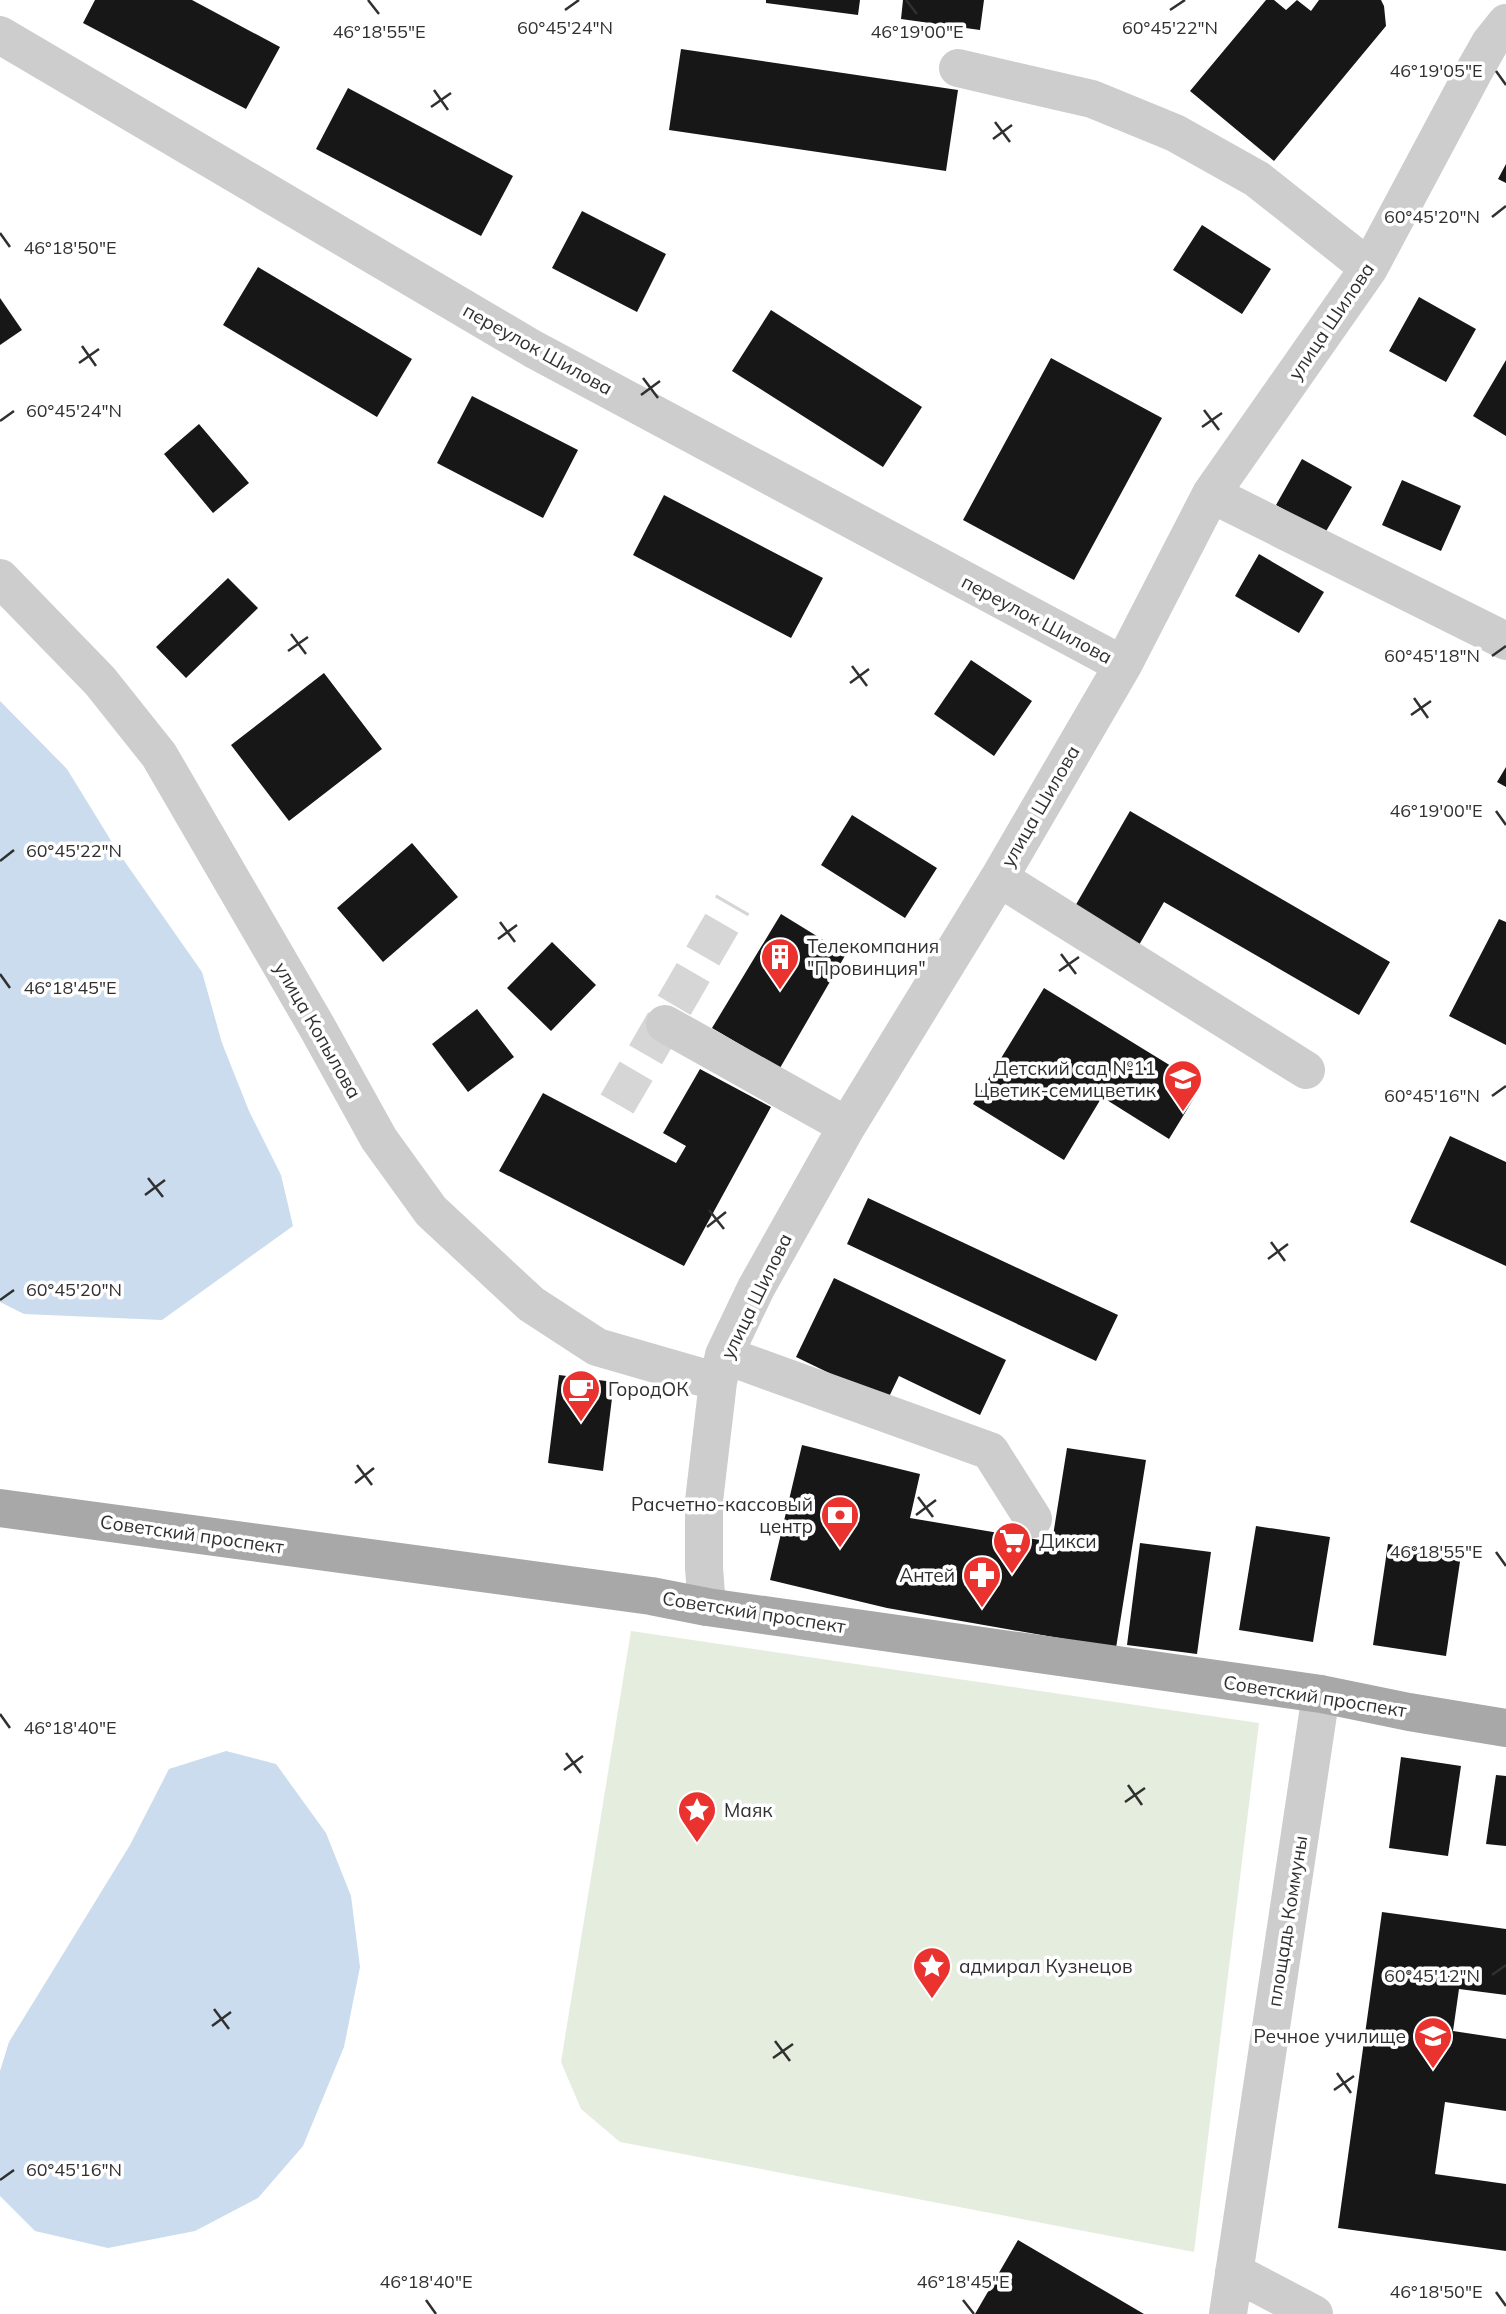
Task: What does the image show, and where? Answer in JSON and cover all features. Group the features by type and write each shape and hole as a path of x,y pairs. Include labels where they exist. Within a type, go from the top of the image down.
{"main road":[{"name":"Советский проспект","path":"0,1508 651,1596 707,1607 1321,1695 1506,1728"}],"street":[{"name":"улица Шилова","path":"707,1607 704,1501 721,1369 756,1287 847,1126 999,878 1123,665 1211,494 1369,268 1498,33 1488,0"},
{"name":"переулок Шилова","path":"0,36 533,349 1123,665"},
{"path":"958,68 1092,99 1175,133 1257,179 1369,268"},
{"path":"1211,494 1506,641"},
{"name":"улица Копылова","path":"0,578 100,681 159,755 379,1139 431,1211 531,1304 597,1346 721,1369 990,1451 1033,1519"},
{"path":"999,878 1306,1070"},
{"path":"665,1024 847,1126"},
{"name":"площадь Коммуны","path":"1228,2314 1321,1695"},
{"path":"1234,2272 1314,2314"}],"green space":[{"path":"631,1631 1259,1723 1194,2252 620,2142 581,2109 561,2062"}],"water":[{"path":"0,701 67,769 118,852 202,972 222,1043 249,1111 281,1175 293,1226 162,1320 24,1314 0,1302"},
{"path":"226,1751 276,1764 326,1833 351,1896 360,1967 344,2047 303,2146 258,2198 195,2231 108,2248 35,2231 0,2196 0,2071 9,2042 130,1845 169,1769"}],"building":[{"path":"95,0 192,0 280,47 246,109 83,23"},
{"path":"766,0 860,0 858,15 766,3"},
{"path":"903,0 984,0 980,30 901,19"},
{"path":"1266,0 1274,0 1286,10 1297,0 1311,11 1319,0 1381,0 1386,26 1274,161 1190,91"},
{"path":"681,49 958,90 946,171 669,130"},
{"path":"348,88 513,176 481,236 316,149"},
{"path":"1506,164 1506,183 1498,179"},
{"path":"582,211 666,254 637,312 552,268"},
{"path":"1202,225 1271,269 1242,314 1173,270"},
{"path":"258,267 412,359 377,417 223,325"},
{"path":"1419,297 1476,329 1446,382 1389,351"},
{"path":"0,298 22,330 0,345"},
{"path":"771,310 922,407 883,467 732,371"},
{"path":"1051,358 1162,418 1074,580 963,520"},
{"path":"1506,360 1506,436 1473,416"},
{"path":"472,396 578,450 543,518 437,463"},
{"path":"199,424 249,483 213,513 164,454"},
{"path":"1302,459 1352,487 1325,533 1276,505"},
{"path":"1402,480 1461,506 1441,551 1382,525"},
{"path":"664,495 823,578 791,638 633,555"},
{"path":"1259,554 1324,592 1299,633 1235,596"},
{"path":"228,578 258,608 186,678 156,647"},
{"path":"971,660 1032,701 994,756 934,714"},
{"path":"324,673 382,749 289,821 231,745"},
{"path":"1506,767 1506,787 1497,782"},
{"path":"1130,811 1390,962 1359,1015 1164,902 1139,945 1074,908"},
{"path":"852,815 937,868 905,918 821,865"},
{"path":"412,843 458,897 383,962 337,908"},
{"name":"Телекомпания \"Провинция\"","path":"781,914 846,954 780,1068 712,1028"},
{"path":"1499,919 1506,922 1506,1045 1449,1016"},
{"path":"552,942 596,985 551,1031 507,988"},
{"path":"1044,988 1202,1085 1169,1139 1102,1097 1064,1160 973,1104"},
{"path":"477,1009 514,1057 468,1092 432,1044"},
{"path":"700,1069 771,1107 684,1266 499,1171 543,1093 676,1163 686,1146 663,1133"},
{"path":"1450,1136 1506,1162 1506,1266 1410,1222"},
{"path":"868,1198 1118,1315 1096,1361 847,1244"},
{"path":"834,1278 1006,1360 980,1415 899,1376 887,1401 796,1357"},
{"name":"ГородОК","path":"559,1375 614,1382 603,1471 548,1463"},
{"name":"Дикси","path":"802,1445 920,1474 910,1518 1052,1542 1067,1448 1146,1460 1116,1648 887,1608 770,1580"},
{"path":"1256,1526 1330,1537 1313,1642 1239,1630"},
{"path":"1140,1543 1211,1552 1197,1654 1127,1645"},
{"path":"1388,1544 1461,1555 1446,1656 1373,1645"},
{"path":"1401,1757 1461,1766 1448,1856 1389,1848"},
{"path":"1496,1775 1506,1776 1506,1846 1486,1844"},
{"name":"Речное училище","path":"1382,1912 1506,1929 1506,1995 1459,1989 1453,2031 1506,2039 1506,2111 1445,2102 1435,2174 1506,2184 1506,2251 1338,2228"},
{"path":"1018,2240 1144,2314 975,2314"}],"tunnel":[{"path":"617,1104 733,904"}],"place":[{"name":"Телекомпания \"Провинция\"","path":"780,991"},
{"name":"Детский сад №11 Цветик-семицветик","path":"1183,1113"},
{"name":"ГородОК","path":"581,1423"},
{"name":"Расчетно-кассовый центр","path":"840,1549"},
{"name":"Дикси","path":"1012,1575"},
{"name":"Антей","path":"982,1609"},
{"name":"Маяк","path":"697,1844"},
{"name":"адмирал Кузнецов","path":"932,2000"},
{"name":"Речное училище","path":"1433,2070"}]}
